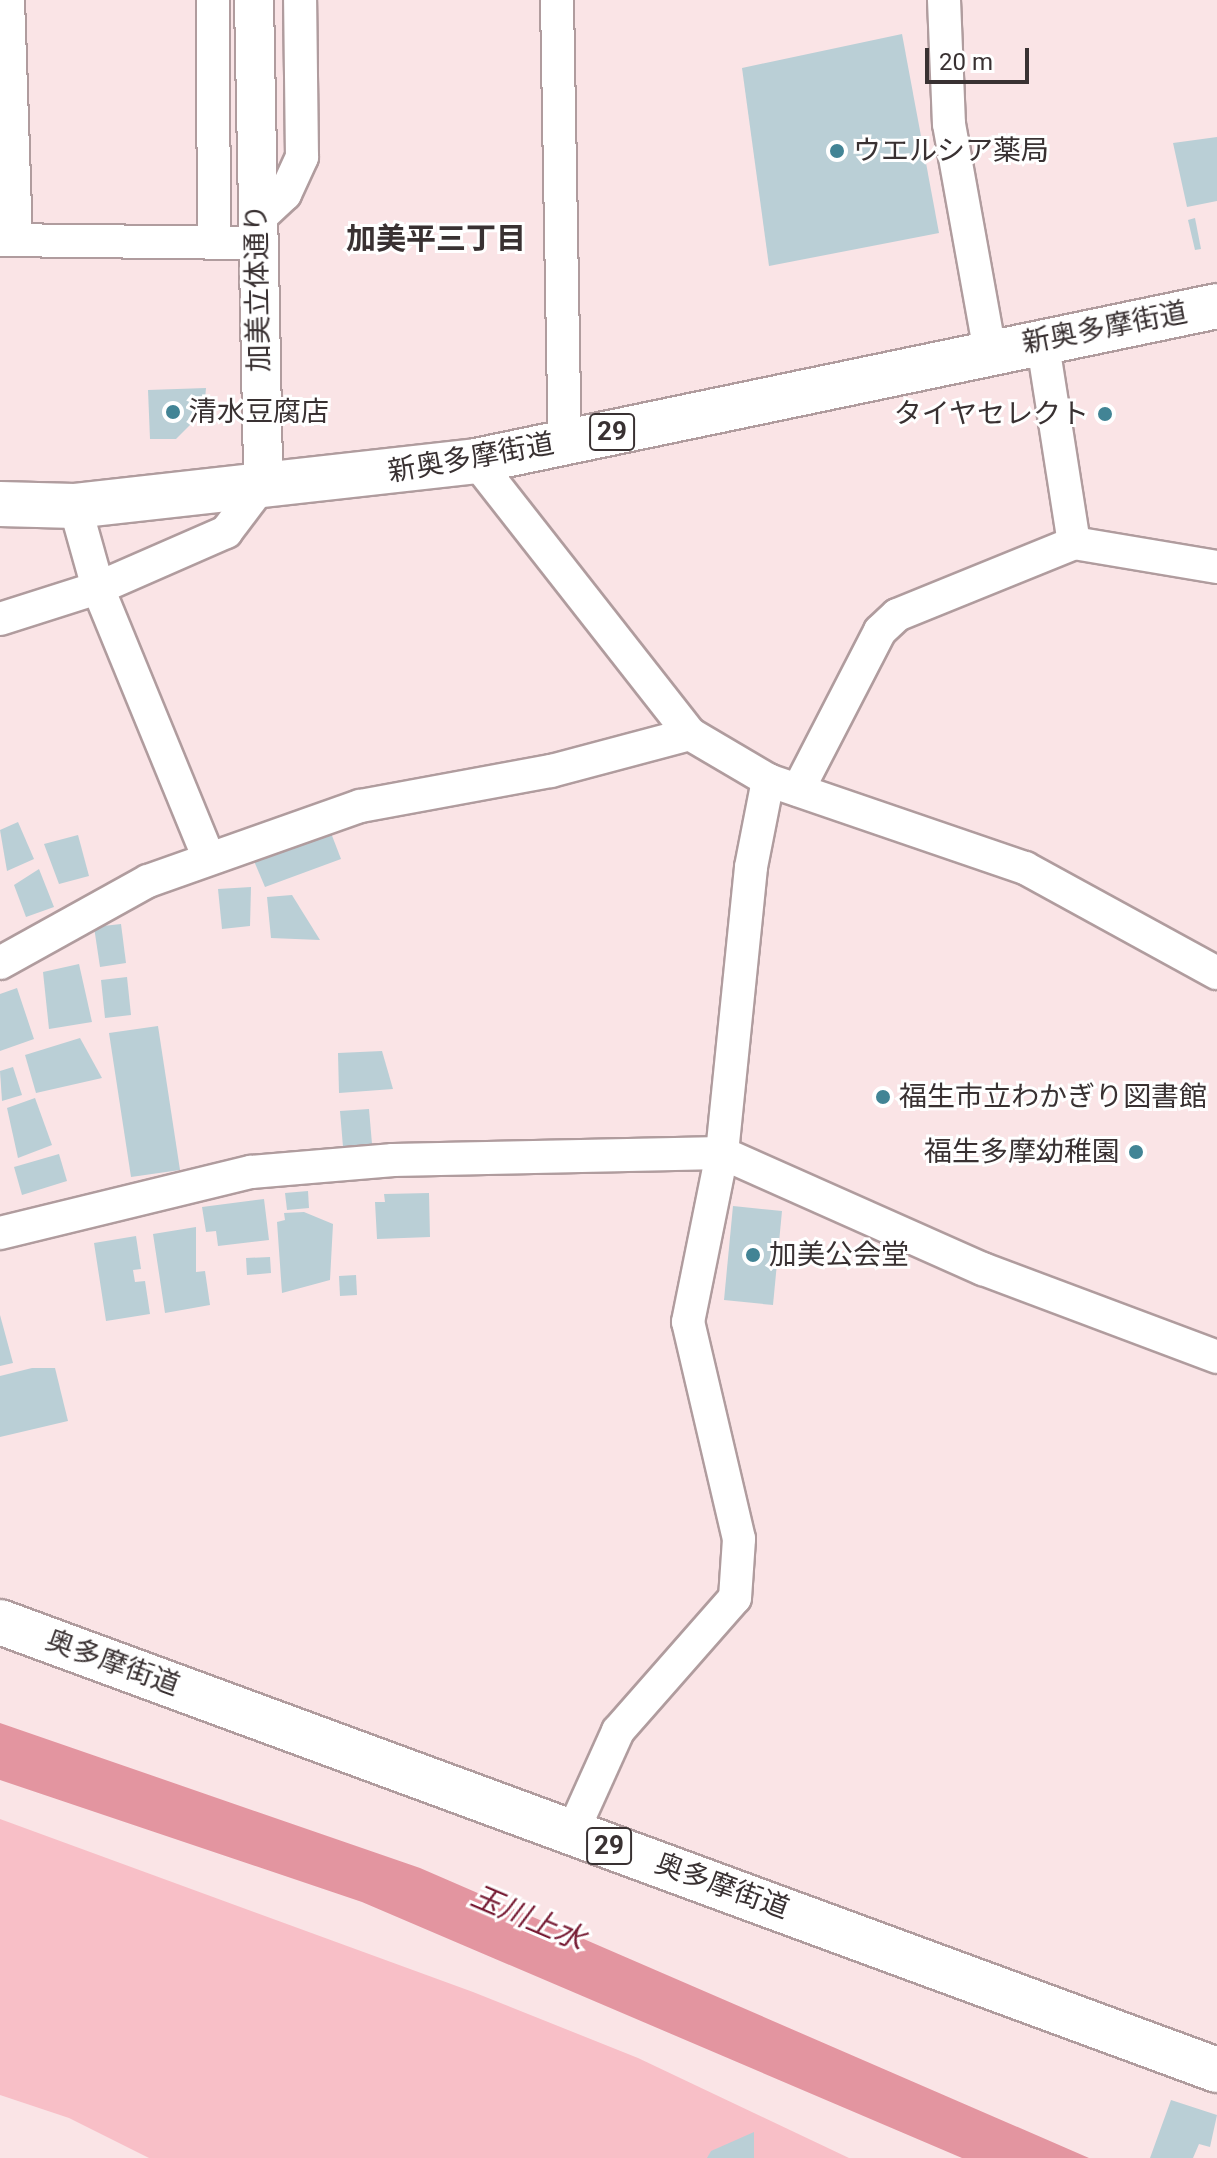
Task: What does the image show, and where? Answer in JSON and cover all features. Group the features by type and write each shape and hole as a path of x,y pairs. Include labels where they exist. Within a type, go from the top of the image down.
{"main road":[{"name":"新奥多摩街道","path":"0,504 75,506 476,461 1042,339 1217,306"},
{"name":"奥多摩街道","path":"0,1622 1217,2070"}],"street":[{"path":"8,0 8,240 214,243 255,218 285,194 302,157 300,0"},
{"path":"213,0 214,243"},
{"name":"加美立体通り","path":"254,0 255,218 263,483"},
{"path":"557,0 565,442"},
{"path":"944,0 949,124 990,352"},
{"path":"1042,339 1074,543"},
{"path":"476,461 690,734 783,785 1025,868 1217,973"},
{"path":"0,619 98,588 226,532 263,483"},
{"path":"75,506 98,588 209,858"},
{"path":"572,1833 618,1731 735,1598 739,1539 688,1322 722,1153 751,867 783,785 880,631 897,615 1074,543 1217,567"},
{"path":"0,963 148,881 360,806 551,771 690,734"},
{"path":"0,1233 251,1172 393,1160 722,1153 983,1269 1217,1357"}],"shaded area":[{"path":"0,1819 473,1992 638,2058 849,2158 149,2158 69,2118 0,2095"}],"water":[{"name":"玉川上水","path":"0,1723 420,1868 1089,2158 962,2158 362,1902 0,1780"}],"building":[{"path":"902,34 939,233 769,266 742,68"},
{"path":"1217,137 1217,201 1187,207 1173,143"},
{"path":"1195,218 1201,249 1195,250 1188,220"},
{"path":"206,388 204,411 176,439 150,439 148,390"},
{"path":"18,822 34,859 7,871 0,830"},
{"path":"331,833 341,859 265,887 254,861"},
{"path":"78,835 89,876 59,884 44,844"},
{"path":"39,869 54,907 26,917 14,885"},
{"path":"251,887 250,926 222,929 218,889"},
{"path":"292,895 320,940 271,938 267,897"},
{"path":"121,924 126,963 100,967 94,927"},
{"path":"79,964 92,1022 49,1029 43,972"},
{"path":"127,977 131,1015 105,1018 101,980"},
{"path":"17,988 34,1039 0,1051 0,994"},
{"path":"158,1026 180,1170 131,1177 109,1033"},
{"path":"80,1038 102,1078 36,1093 25,1055"},
{"path":"382,1051 393,1089 339,1093 338,1053"},
{"path":"13,1067 22,1095 2,1101 0,1071"},
{"path":"35,1098 52,1145 18,1158 7,1108"},
{"path":"369,1109 372,1144 343,1147 340,1111"},
{"path":"59,1154 67,1181 22,1195 14,1167"},
{"path":"308,1191 309,1208 287,1210 285,1193"},
{"path":"429,1193 430,1237 377,1239 375,1202 385,1202 384,1194"},
{"path":"264,1199 269,1240 218,1246 216,1231 206,1232 202,1207"},
{"name":"加美公会堂","path":"733,1206 782,1211 773,1305 724,1300"},
{"path":"304,1212 333,1224 330,1280 282,1293 277,1222 285,1220 284,1213"},
{"path":"196,1227 196,1272 205,1271 210,1305 165,1313 153,1234"},
{"path":"136,1236 141,1269 133,1270 135,1282 145,1281 150,1314 106,1321 94,1243"},
{"path":"270,1257 271,1273 247,1275 246,1258"},
{"path":"356,1275 357,1295 340,1296 339,1276"},
{"path":"0,1315 13,1363 0,1366"},
{"path":"32,1368 55,1368 68,1421 0,1437 0,1376"},
{"path":"1171,2100 1217,2115 1210,2147 1199,2144 1193,2158 1150,2158"},
{"path":"754,2132 754,2158 707,2158 711,2151"}],"place":[{"name":"ウエルシア薬局","path":"837,151"},
{"name":"清水豆腐店","path":"173,412"},
{"name":"タイヤセレクト","path":"1105,414"},
{"name":"福生市立わかぎり図書館","path":"883,1097"},
{"name":"福生多摩幼稚園","path":"1136,1152"},
{"name":"加美公会堂","path":"753,1255"}],"district":[{"name":"加美平三丁目","path":"436,239"}]}
